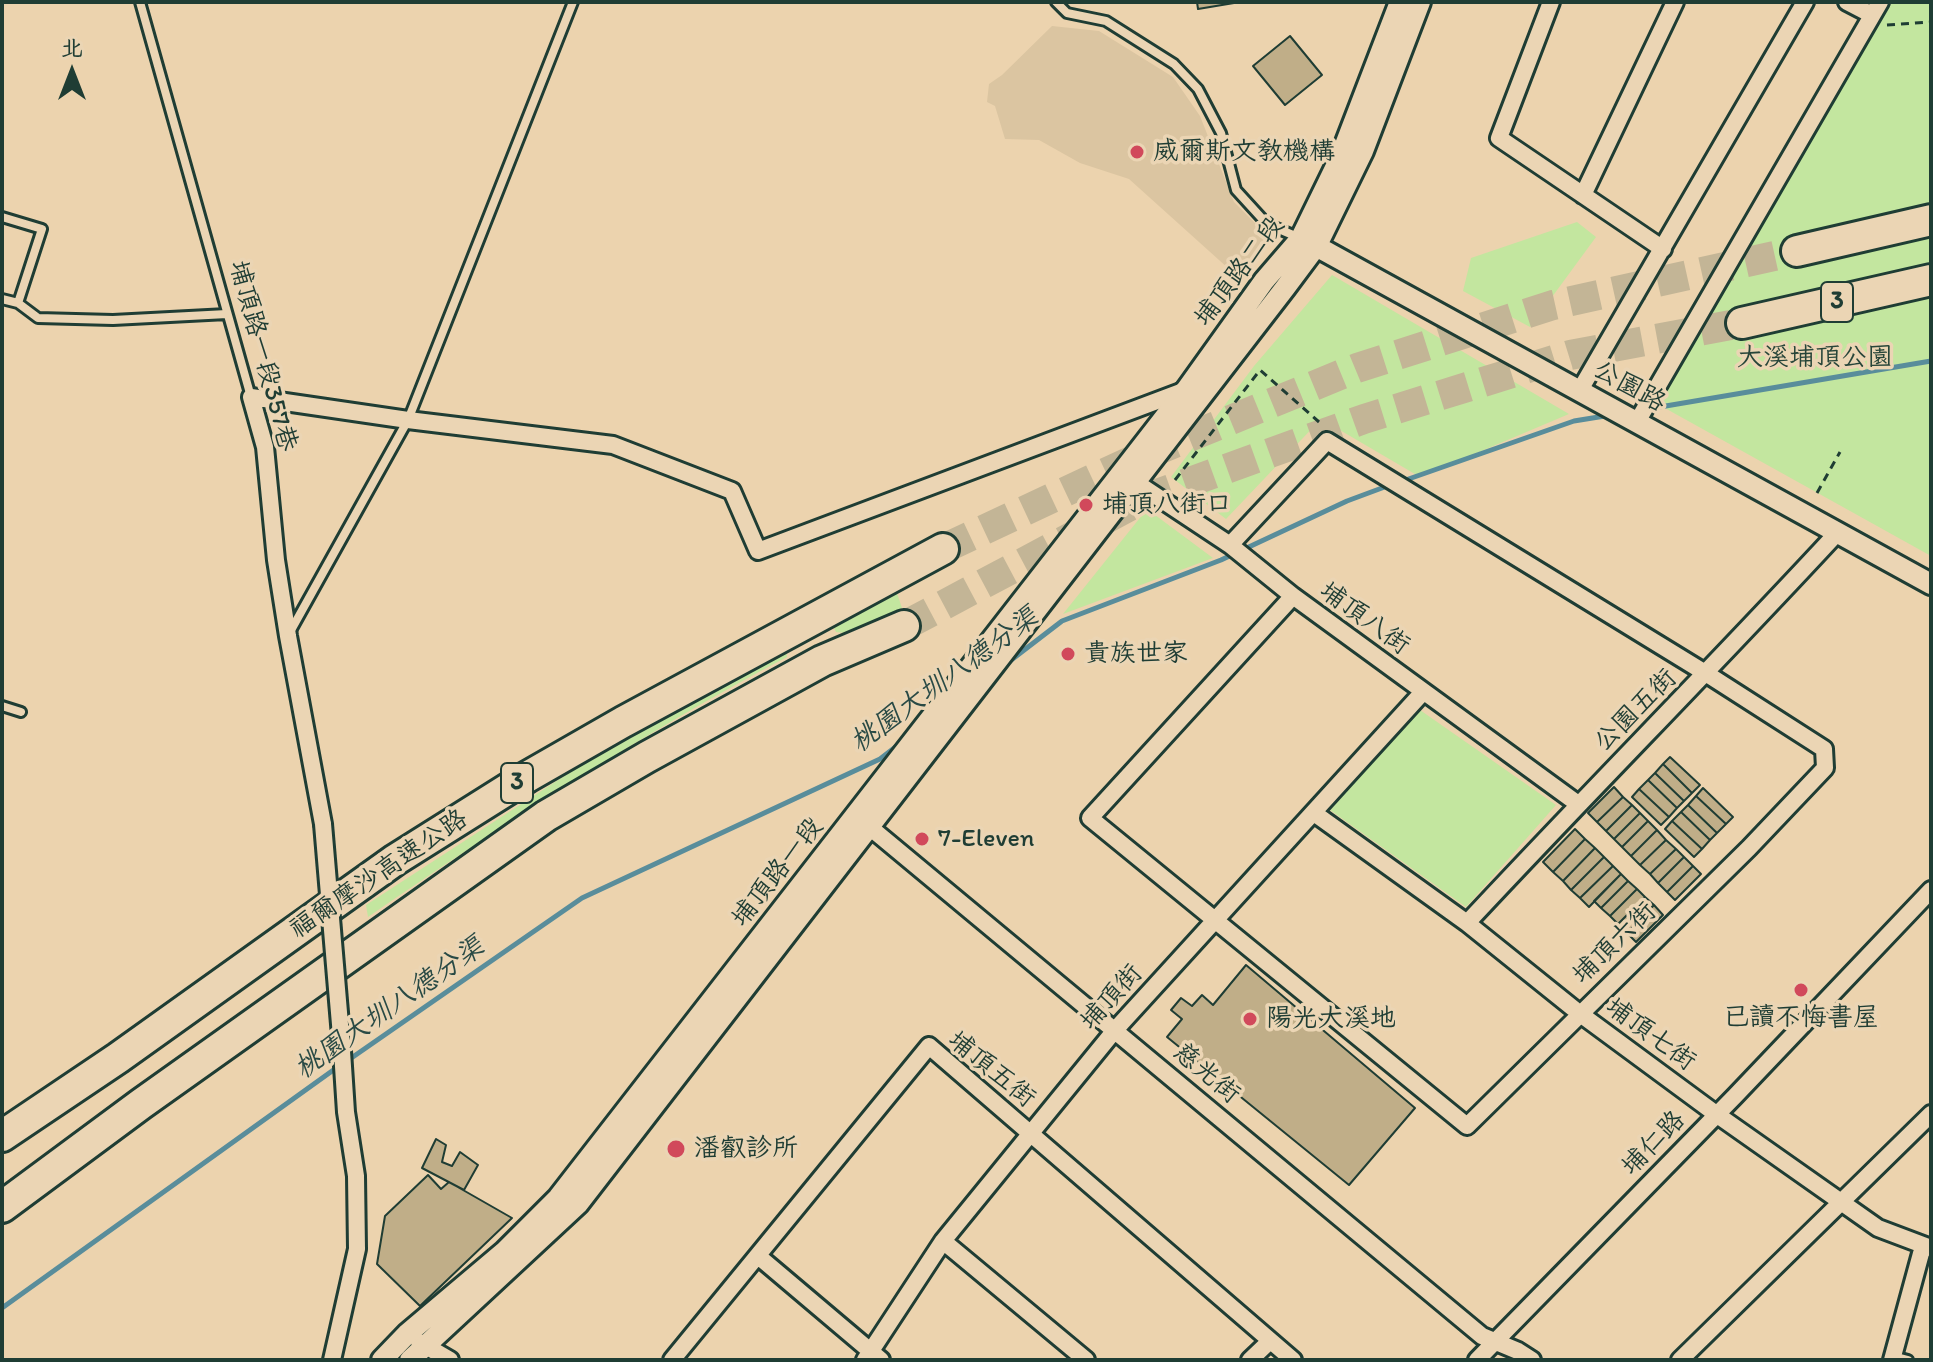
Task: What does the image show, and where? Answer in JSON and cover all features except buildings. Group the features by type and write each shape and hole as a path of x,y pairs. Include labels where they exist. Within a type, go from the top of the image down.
{"highway":[{"name":"3","path":"1797,251 1931,220"},
{"name":"3","path":"1742,323 1931,280"},
{"name":"福爾摩沙高速公路","path":"2,1136 118,1058 395,860 554,761 943,549"},
{"name":"福爾摩沙高速公路","path":"2,1207 141,1104 546,816 822,661 904,626"},
{"path":"799,628 822,661"}],"street":[{"name":"埔頂路二段","path":"1186,390 1264,281 1309,242 1400,2"},
{"name":"埔頂路二段","path":"1208,388 1309,242 1363,151 1420,2"},
{"path":"1551,2 1499,138 1663,249"},
{"path":"1583,195 1675,2"},
{"path":"1580,390 1805,2"},
{"path":"1637,422 1877,14 1847,2"},
{"name":"公園路","path":"1309,242 1931,584"},
{"name":"埔頂路一段","path":"382,1360 414,1346 558,1198 863,821 1129,478 1208,388"},
{"path":"251,397 613,445 732,491 758,551 1186,390"},
{"name":"埔頂路一段","path":"1129,478 1186,390"},
{"name":"埔頂路一段357巷","path":"251,397 265,447 276,560 323,824 346,1112 356,1176 357,1249 332,1360"},
{"name":"埔頂六街","path":"1230,545 1327,441 1824,749 1825,768 1749,848 1467,1126 1090,818 1293,596"},
{"name":"埔頂八街","path":"1129,478 1230,545 1293,596 1578,804"},
{"name":"公園五街","path":"1467,923 1578,804 1707,674 1838,532"},
{"name":"埔頂街","path":"872,1357 943,1241 1115,1030 1423,692"},
{"name":"埔頂七街","path":"1314,813 1467,923 1579,1013 1716,1114 1878,1228 1927,1247"},
{"name":"慈光街","path":"863,821 1482,1336 1532,1360"},
{"name":"埔仁路","path":"1477,1360 1931,890"},
{"name":"埔頂五街","path":"672,1360 929,1046 1293,1360"},
{"path":"1680,1360 1931,1114"},
{"path":"943,1241 1086,1360"},
{"path":"1898,1359 1927,1247"},
{"path":"758,1256 872,1357"},
{"path":"1250,1360 1270,1341"},
{"path":"414,1346 450,1360"}],"lane":[{"name":"埔頂路一段357巷","path":"140,2 251,397"},
{"path":"288,636 408,420 573,2"},
{"path":"1056,2 1067,13 1106,21 1174,64 1198,89 1221,133 1236,190 1267,224 1309,242"},
{"path":"2,217 42,229 18,303"},
{"path":"2,299 18,303 38,318 113,320 227,314"},
{"path":"2,706 21,712"}],"path":[{"path":"1877,14 1931,22"},
{"path":"1175,480 1260,370 1319,422"},
{"path":"1817,493 1840,452"}],"shaded area":[{"name":"威爾斯文教機構","path":"1052,26 1099,31 1173,77 1200,116 1234,202 1271,239 1239,278 1129,179 1080,163 1039,140 1005,139 995,106 987,102 989,84"}],"green space":[{"name":"大溪埔頂公園","path":"1892,2 1931,2 1931,556 1654,402"},
{"path":"1577,222 1596,237 1530,327 1463,291 1471,258"},
{"path":"1332,275 1569,414 1420,477 1321,419 1226,519 1171,477 1254,366"},
{"path":"1147,509 1213,558 1063,614"},
{"path":"896,590 902,608 845,633 836,632 833,626 836,621"},
{"path":"786,649 787,657 679,717 574,781 368,917 366,905 598,754 691,698"},
{"path":"1420,710 1556,805 1466,907 1330,810"}],"waterway":[{"name":"桃園大圳八德分渠","path":"1648,409 1931,361"},
{"name":"桃園大圳八德分渠","path":"1400,482 1574,421 1611,415"},
{"name":"桃園大圳八德分渠","path":"1006,664 1062,621 1221,560 1347,501 1390,485"},
{"name":"桃園大圳八德分渠","path":"347,1061 582,898 880,759 902,742"},
{"name":"桃園大圳八德分渠","path":"2,1308 339,1066"}],"tunnel":[{"path":"943,549 1131,461 1357,368 1553,305 1797,251"},
{"path":"904,626 1143,499 1364,419 1570,355 1742,323"}],"place":[{"name":"威爾斯文教機構","path":"1137,152"},
{"name":"埔頂八街口","path":"1086,505"},
{"name":"貴族世家","path":"1068,654"},
{"name":"7-Eleven","path":"922,839"},
{"name":"已讀不悔書屋","path":"1801,990"},
{"name":"陽光大溪地","path":"1250,1019"},
{"name":"潘叡診所","path":"676,1149"}]}
